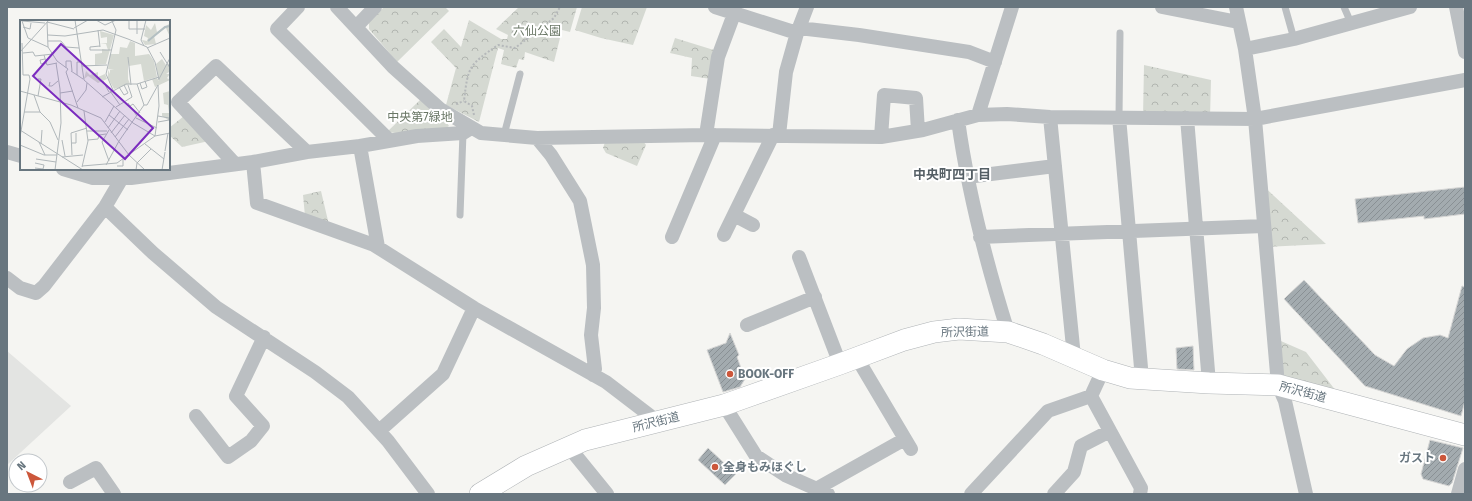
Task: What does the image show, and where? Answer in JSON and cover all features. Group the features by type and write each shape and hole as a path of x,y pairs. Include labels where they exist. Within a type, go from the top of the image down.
{"main road":[{"name":"所沢街道","path":"480,494 526,466 568,446 601,435 724,405 904,340 934,332 959,329 1008,332 1043,344 1104,370 1130,378 1209,383 1278,385 1465,435"}],"street":[{"path":"298,7 277,29 389,140"},
{"path":"337,7 393,67 440,110 467,130"},
{"path":"356,27 375,7"},
{"path":"715,7 734,14 798,30 859,35 969,52 995,62"},
{"path":"724,235 776,135 786,72 798,30 807,7"},
{"path":"978,115 1012,7"},
{"path":"1162,7 1238,22"},
{"path":"1236,7 1245,49 1255,119 1278,385 1285,401 1306,494"},
{"path":"1245,49 1294,39 1410,7"},
{"path":"1456,7 1465,52"},
{"path":"672,237 689,213 711,135 718,57 734,14"},
{"path":"235,164 178,102 216,66 306,152"},
{"path":"67,170 93,178 122,178 253,162 306,152 360,146 389,140 467,130 481,133 537,138 711,135 881,137 918,131 978,115 1007,114 1050,117 1255,119 1465,80"},
{"path":"881,137 884,95 916,98 918,131"},
{"path":"1050,117 1063,234 1074,357"},
{"path":"1120,117 1142,379"},
{"path":"1187,118 1195,229 1209,383"},
{"path":"958,120 967,176 980,237 1008,332"},
{"path":"537,138 552,155 580,201 593,265 593,375"},
{"path":"360,146 378,248"},
{"path":"7,152 20,156"},
{"path":"253,162 257,204 378,248 474,308 606,382 657,421"},
{"path":"967,176 1056,166"},
{"path":"10,286 36,293 44,286 105,207 122,178"},
{"path":"105,207 153,253 216,306 315,372 348,397 379,431 428,494"},
{"path":"734,215 753,225"},
{"path":"980,237 1264,226"},
{"path":"724,405 756,456 785,475 822,491 908,444 849,361 815,297 799,257"},
{"path":"747,325 815,297"},
{"path":"379,431 443,374 474,308"},
{"path":"196,416 228,457 251,441 263,426 236,396 264,337"},
{"path":"971,494 1048,411 1091,396 1104,370"},
{"path":"1091,396 1141,488 1140,494"},
{"path":"1054,494 1074,472 1081,446 1110,431"},
{"path":"568,446 607,494"},
{"path":"70,482 96,468 114,494"},
{"path":"1458,494 1465,469"}],"lane":[{"path":"1285,7 1294,39"},
{"path":"1344,7 1351,23"},
{"path":"1120,33 1120,117"},
{"path":"504,135 520,74"},
{"path":"460,215 467,130"}],"path":[{"path":"467,130 475,112 472,106 464,101 467,76 476,60 498,45 515,48 554,18 560,7"}],"shaded area":[{"path":"7,351 71,406 20,453 8,453 7,465"}],"green space":[{"path":"384,7 445,7 449,11 397,62 369,29 369,22"},
{"name":"六仙公園","path":"519,7 577,7 570,32 562,30 554,62 525,52 524,60 519,59 516,68 501,64 504,50 498,48 479,122 446,105 456,68 431,42 444,29 461,47 469,20 501,39 507,39 508,35 496,29"},
{"name":"六仙公園","path":"582,7 647,7 633,45 601,38 575,30"},
{"path":"675,38 717,51 711,79 691,76 692,58 670,53"},
{"path":"1144,65 1211,80 1210,118 1143,117"},
{"name":"中央第7緑地","path":"420,100 449,126 446,128 396,133 387,132"},
{"path":"184,116 209,141 182,147 170,136 170,127"},
{"path":"643,141 646,145 637,166 606,153 603,148 605,142"},
{"path":"1260,183 1326,244 1266,247"},
{"path":"321,191 329,225 305,216 303,195"},
{"path":"1274,338 1306,352 1346,404 1278,385"}],"building":[{"path":"1465,187 1465,214 1424,219 1424,216 1358,223 1355,199"},
{"path":"1304,280 1375,355 1394,366 1407,349 1423,338 1440,335 1448,338 1462,286 1465,287 1465,401 1461,416 1365,386 1284,299"},
{"path":"730,333 739,355 737,357 745,379 740,387 723,392 707,350 726,343"},
{"path":"1193,346 1194,370 1177,369 1176,348"},
{"path":"1430,440 1463,448 1452,483 1449,486 1423,479 1421,474"},
{"path":"708,448 736,474 725,485 698,460"}],"place":[{"name":"BOOK-OFF","path":"730,374"},
{"name":"ガスト","path":"1443,458"},
{"name":"全身もみほぐし","path":"715,467"}],"district":[{"name":"中央町四丁目","path":"952,174"}]}
